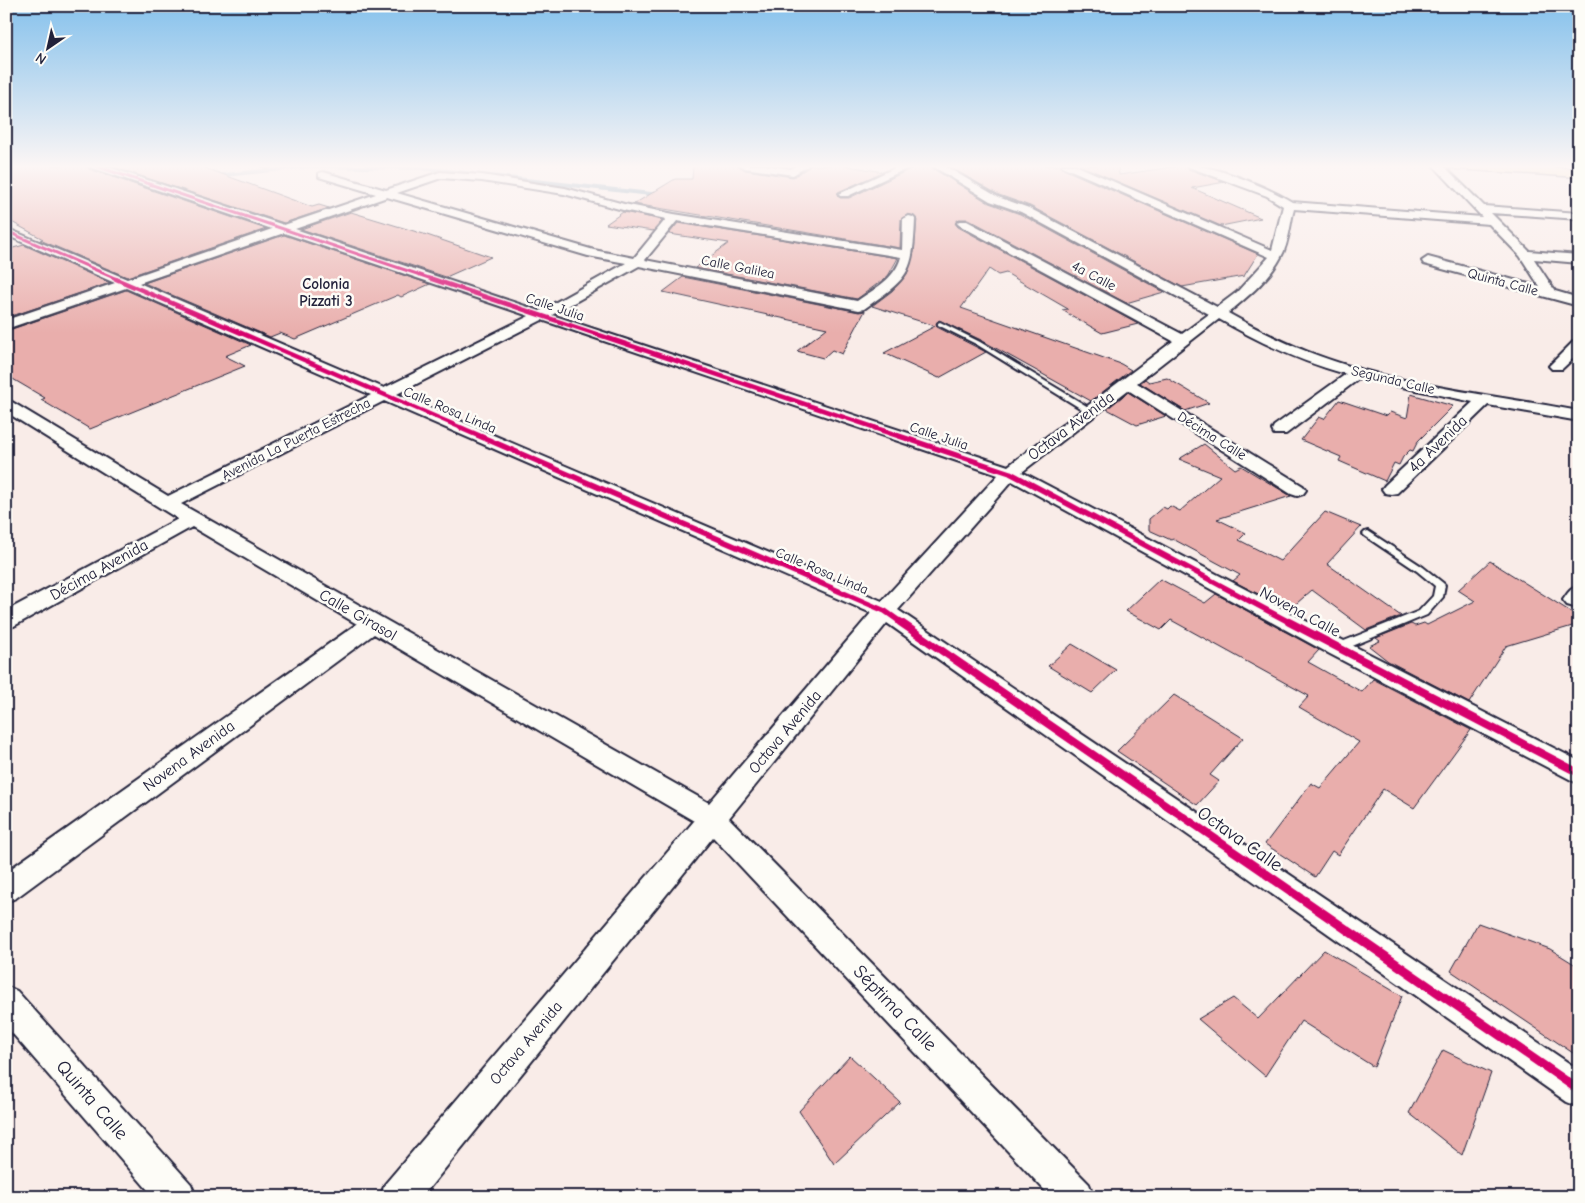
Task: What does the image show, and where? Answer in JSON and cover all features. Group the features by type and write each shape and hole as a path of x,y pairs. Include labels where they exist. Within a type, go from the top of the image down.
{"street":[{"name":"Calle Julia","path":"262,221 1010,473"},
{"path":"6,325 308,221"},
{"name":"Calle Galilea","path":"481,221 592,253 636,263 859,306 891,282 902,270 906,254"},
{"name":"Avenida La Puerta Estrecha","path":"169,503 540,316 636,263 671,221"},
{"path":"700,221 906,254 909,221"},
{"name":"Segunda Calle","path":"1046,221 1218,313 1243,329 1296,353 1358,372 1485,399 1579,416"},
{"path":"1196,221 1276,256 1285,221"},
{"path":"1494,221 1525,254 1551,295"},
{"name":"4a Calle","path":"963,223 1184,341"},
{"name":"Calle Rosa Linda","path":"6,231 885,611"},
{"path":"1525,254 1579,259"},
{"name":"Octava Avenida","path":"398,1197 885,611 1010,473 1248,290 1276,256"},
{"name":"Quinta Calle","path":"1428,262 1579,302"},
{"path":"1557,366 1579,344"},
{"path":"1280,430 1358,372"},
{"name":"Décima Calle","path":"1127,383 1297,490"},
{"name":"4a Avenida","path":"1391,489 1485,399"},
{"name":"Calle Girasol","path":"6,405 169,503 192,519 713,819"},
{"name":"Novena Calle","path":"1010,473 1338,648 1579,773"},
{"name":"Décima Avenida","path":"6,621 192,519"},
{"name":"Octava Calle","path":"885,611 1579,1090"},
{"name":"Novena Avenida","path":"6,889 373,624"},
{"name":"Séptima Calle","path":"713,819 1076,1197"},
{"name":"Quinta Calle","path":"6,1002 178,1197"}],"lane":[{"path":"940,324 978,343 1091,411"},
{"path":"1338,648 1422,613 1438,598 1440,585 1368,534"}],"building":[{"path":"10,221 243,221 266,229 127,277 40,240 43,239"},
{"path":"324,221 381,221 491,257 446,277 301,229"},
{"path":"610,221 662,221 653,231 606,224"},
{"path":"738,221 901,221 900,248"},
{"path":"917,221 957,221 955,223 958,227 1138,324 1102,333 1062,310 1068,309 1006,273 998,275 989,269 961,308 1121,364 1131,370 1091,401 981,340 939,320 936,323 937,327 986,352 939,378 884,353 935,326 872,306 892,291 907,274 914,252"},
{"path":"972,221 1033,221 1164,292 1126,303"},
{"path":"1058,221 1183,221 1258,254 1244,276 1182,287"},
{"path":"1210,221 1245,221 1221,226"},
{"path":"678,223 898,258 888,276 857,299 695,268 729,243 669,234"},
{"path":"284,235 430,284 401,297 398,295 295,339 280,333 270,337 144,283"},
{"path":"24,245 110,283 6,318 6,250"},
{"path":"683,277 859,312 865,311 842,354 832,350 823,358 797,351 827,328 663,292"},
{"path":"126,290 251,345 225,356 245,366 90,429 41,400 45,398 6,375 6,331"},
{"path":"1167,378 1209,403 1185,411 1140,383 1145,379 1149,382"},
{"path":"1128,392 1166,416 1137,425 1107,409"},
{"path":"1411,394 1453,406 1418,441 1413,451 1410,450 1403,457 1399,465 1394,463 1385,481 1339,461 1341,457 1301,440 1319,417 1324,419 1339,400 1386,416 1390,412 1407,418"},
{"path":"1204,444 1235,469 1241,466 1291,496 1217,519 1246,533 1239,540 1280,561 1325,512 1361,527 1327,564 1401,616 1366,630 1312,590 1289,610 1233,581 1240,575 1173,539 1171,540 1149,530 1149,519 1163,507 1167,509 1170,506 1180,511 1220,476 1179,459"},
{"path":"1490,561 1579,617 1579,624 1506,646 1469,703 1388,661 1369,646 1380,641 1376,638 1411,624 1415,626 1424,623 1427,625 1475,601 1458,590"},
{"path":"1160,579 1205,603 1216,594 1319,650 1308,662 1362,692 1373,679 1471,730 1414,808 1383,789 1338,855 1332,851 1315,877 1265,844 1311,783 1320,788 1359,742 1299,707 1309,696 1171,620 1161,630 1126,611"},
{"path":"1072,644 1116,670 1092,693 1048,666"},
{"path":"1174,695 1243,738 1210,775 1219,781 1197,805 1117,751"},
{"path":"1478,923 1550,949 1579,967 1579,1057 1451,971"},
{"path":"1324,950 1402,996 1374,1067 1301,1021 1265,1076 1198,1019 1233,998 1258,1019"},
{"path":"1443,1050 1491,1073 1462,1155 1409,1113"},
{"path":"850,1056 900,1102 834,1164 799,1111"}],"cycle path":[{"path":"260,221 1010,473 1338,648 1579,773"},
{"path":"6,231 885,611 1579,1090"}],"district":[{"name":"Colonia Pizzati 3","path":"326,292"}]}
